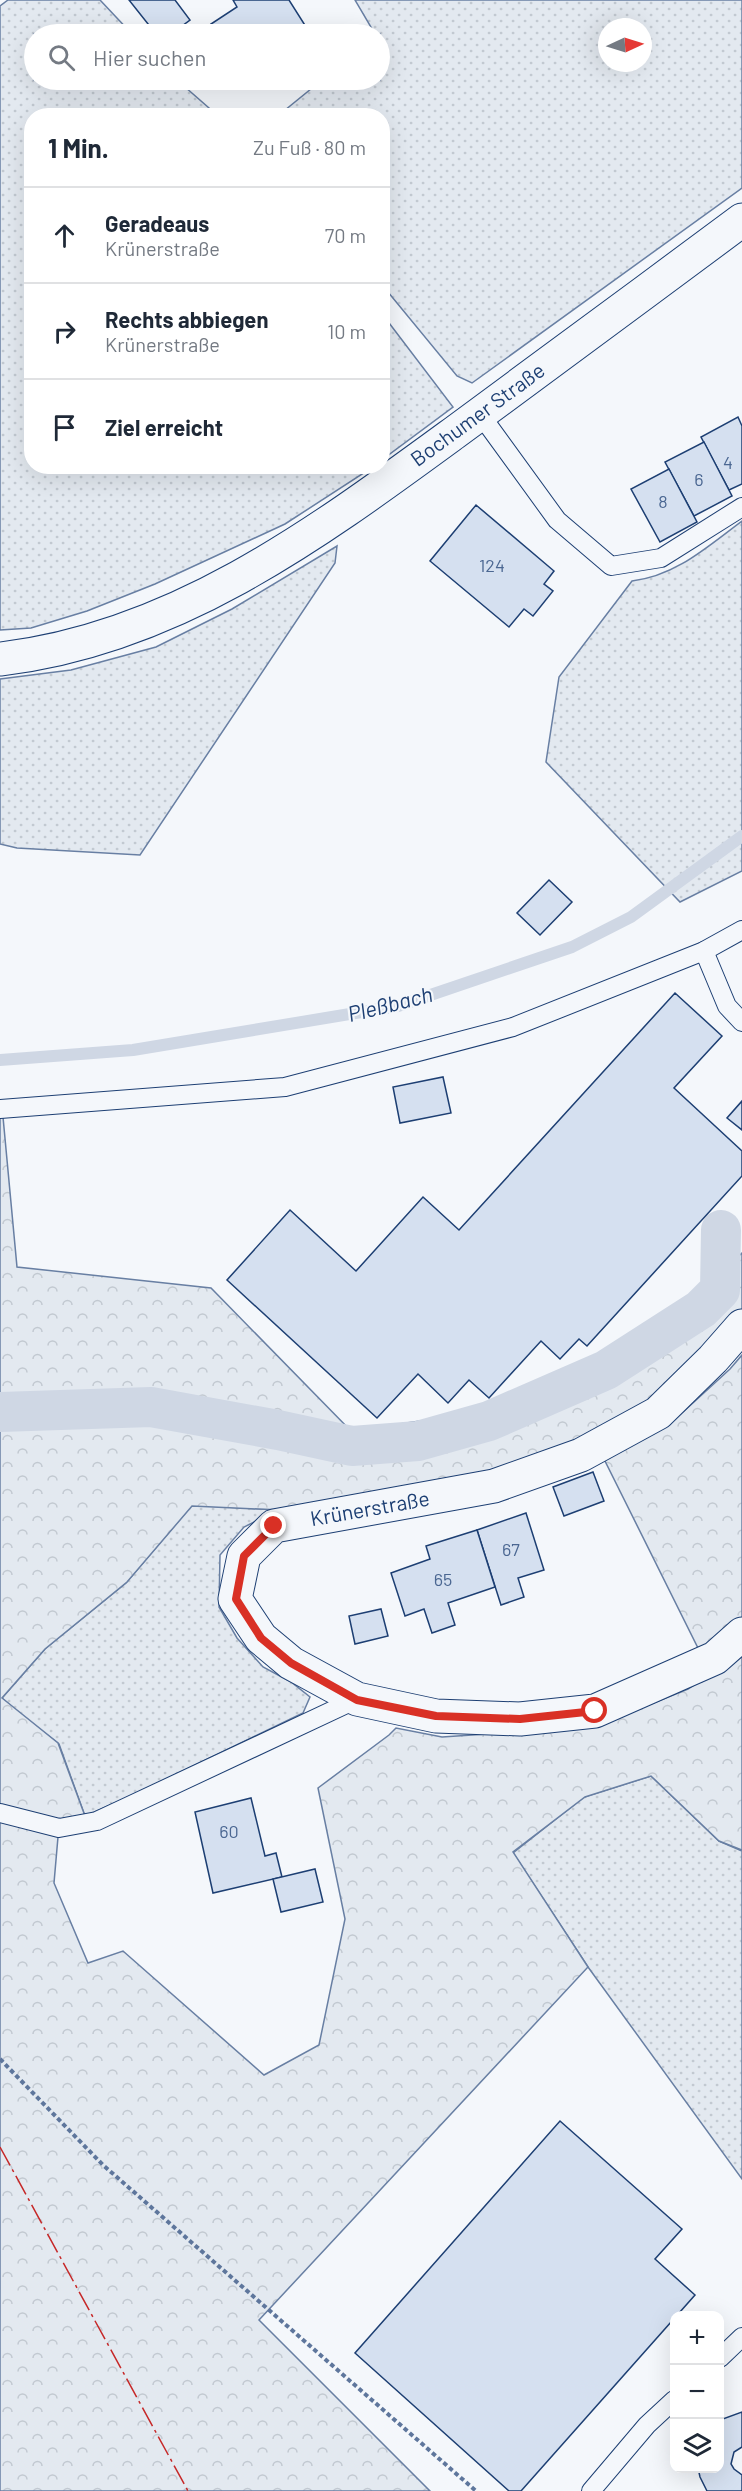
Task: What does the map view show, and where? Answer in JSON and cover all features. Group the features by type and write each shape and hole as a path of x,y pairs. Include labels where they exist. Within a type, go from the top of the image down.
{"street":[{"name":"Bochumer Straße","path":"0,659 45,653 88,643 130,629 182,607 234,580 336,519 742,220"},
{"name":"Krünerstraße","path":"742,1326 713,1359 658,1413 582,1455 494,1486 274,1526 244,1556 236,1599 261,1638 291,1663 357,1700 436,1716 520,1719 595,1711 715,1658 742,1635"}],"lane":[{"path":"480,414 557,520 611,566 661,558 742,507"},
{"path":"0,1109 285,1087 513,1027 704,951 742,930"},
{"path":"704,951 728,1006 742,1022"},
{"path":"0,1813 59,1828 97,1821 357,1700"},
{"path":"724,2354 742,2337"},
{"path":"591,2491 647,2425 670,2404"}],"path":[{"path":"0,2059 103,2165 476,2491"}],"green space":[{"path":"8,0 100,0 123,24 24,24 24,90 188,90 209,108 24,108 24,474 362,474 285,524 155,584 87,611 31,628 0,630 0,6"},
{"path":"355,0 742,0 742,188 472,383 457,376 390,295 390,108 288,108 310,90 390,90 390,24 369,24"},
{"path":"390,324 453,407 390,454"},
{"path":"742,521 742,871 680,902 546,762 559,677 632,581 663,573 677,566 704,550"},
{"path":"337,546 335,563 140,855 17,848 0,844 0,679 71,670 156,647 232,609"},
{"path":"0,1115 3,1117 17,1267 211,1288 351,1431 587,1397 742,1253 742,1313 657,1401 575,1443 512,1467 280,1510 192,1506 127,1582 45,1649 2,1698 58,1743 85,1816 58,1837 54,1883 88,1963 123,1951 264,2075 319,2045 345,1919 318,1788 396,1728 442,1737 532,1731 636,1710 688,1689 742,1653 742,1850 719,1841 651,1776 585,1797 513,1852 588,1967 259,2320 430,2491 0,2491"},
{"path":"742,1355 742,1618 700,1652 604,1459 670,1424 730,1369"},
{"path":"192,1505 279,1510 244,1527 220,1555 219,1607 237,1638 263,1667 291,1682 310,1697 303,1713 85,1816 59,1744 2,1698 45,1649 126,1583"},
{"path":"651,1776 719,1841 742,1851 742,2179 588,1967 513,1853 584,1797"}],"building":[{"path":"129,0 175,0 190,20 185,24 148,24"},
{"path":"233,0 289,0 304,24 211,24 237,7"},
{"path":"738,417 742,426 742,484 729,490 701,437"},
{"path":"704,442 732,496 694,516 665,462"},
{"path":"669,469 697,522 660,542 631,489"},
{"path":"476,505 554,571 544,584 553,591 533,616 524,609 509,627 430,561"},
{"path":"549,880 572,902 540,935 517,913"},
{"path":"675,993 722,1036 674,1088 742,1151 742,1176 587,1346 579,1339 560,1359 541,1341 489,1398 469,1380 448,1403 418,1374 377,1418 227,1280 290,1210 356,1271 423,1197 459,1230"},
{"path":"443,1077 451,1113 400,1123 393,1087"},
{"path":"742,1101 742,1130 727,1118"},
{"path":"593,1472 604,1501 564,1516 553,1487"},
{"path":"526,1513 544,1570 518,1578 524,1597 501,1605 477,1530"},
{"path":"477,1530 495,1587 448,1603 455,1625 432,1633 424,1609 405,1616 391,1573 430,1559 426,1546"},
{"path":"381,1609 388,1636 355,1644 349,1616"},
{"path":"251,1798 265,1856 276,1853 282,1877 213,1893 195,1812"},
{"path":"315,1869 323,1902 281,1912 273,1879"},
{"path":"560,2121 682,2229 655,2259 695,2295 681,2311 670,2311 670,2323 521,2491 509,2491 355,2353"},
{"path":"742,2412 742,2447 734,2452 731,2464 742,2475 742,2491 707,2491 700,2477 699,2473 724,2473 724,2419"}],"waterway":[{"name":"Pleßbach","path":"0,1060 133,1050 398,1006 572,947 631,917 742,836"},
{"path":"0,1412 151,1407 352,1446 418,1441 489,1421 606,1370 701,1309 720,1290 721,1230"}],"power":[{"path":"0,2147 188,2491"}],"route":[{"path":"274,1526 244,1556 236,1599 261,1638 291,1663 357,1700 436,1716 520,1719 595,1711"}]}
